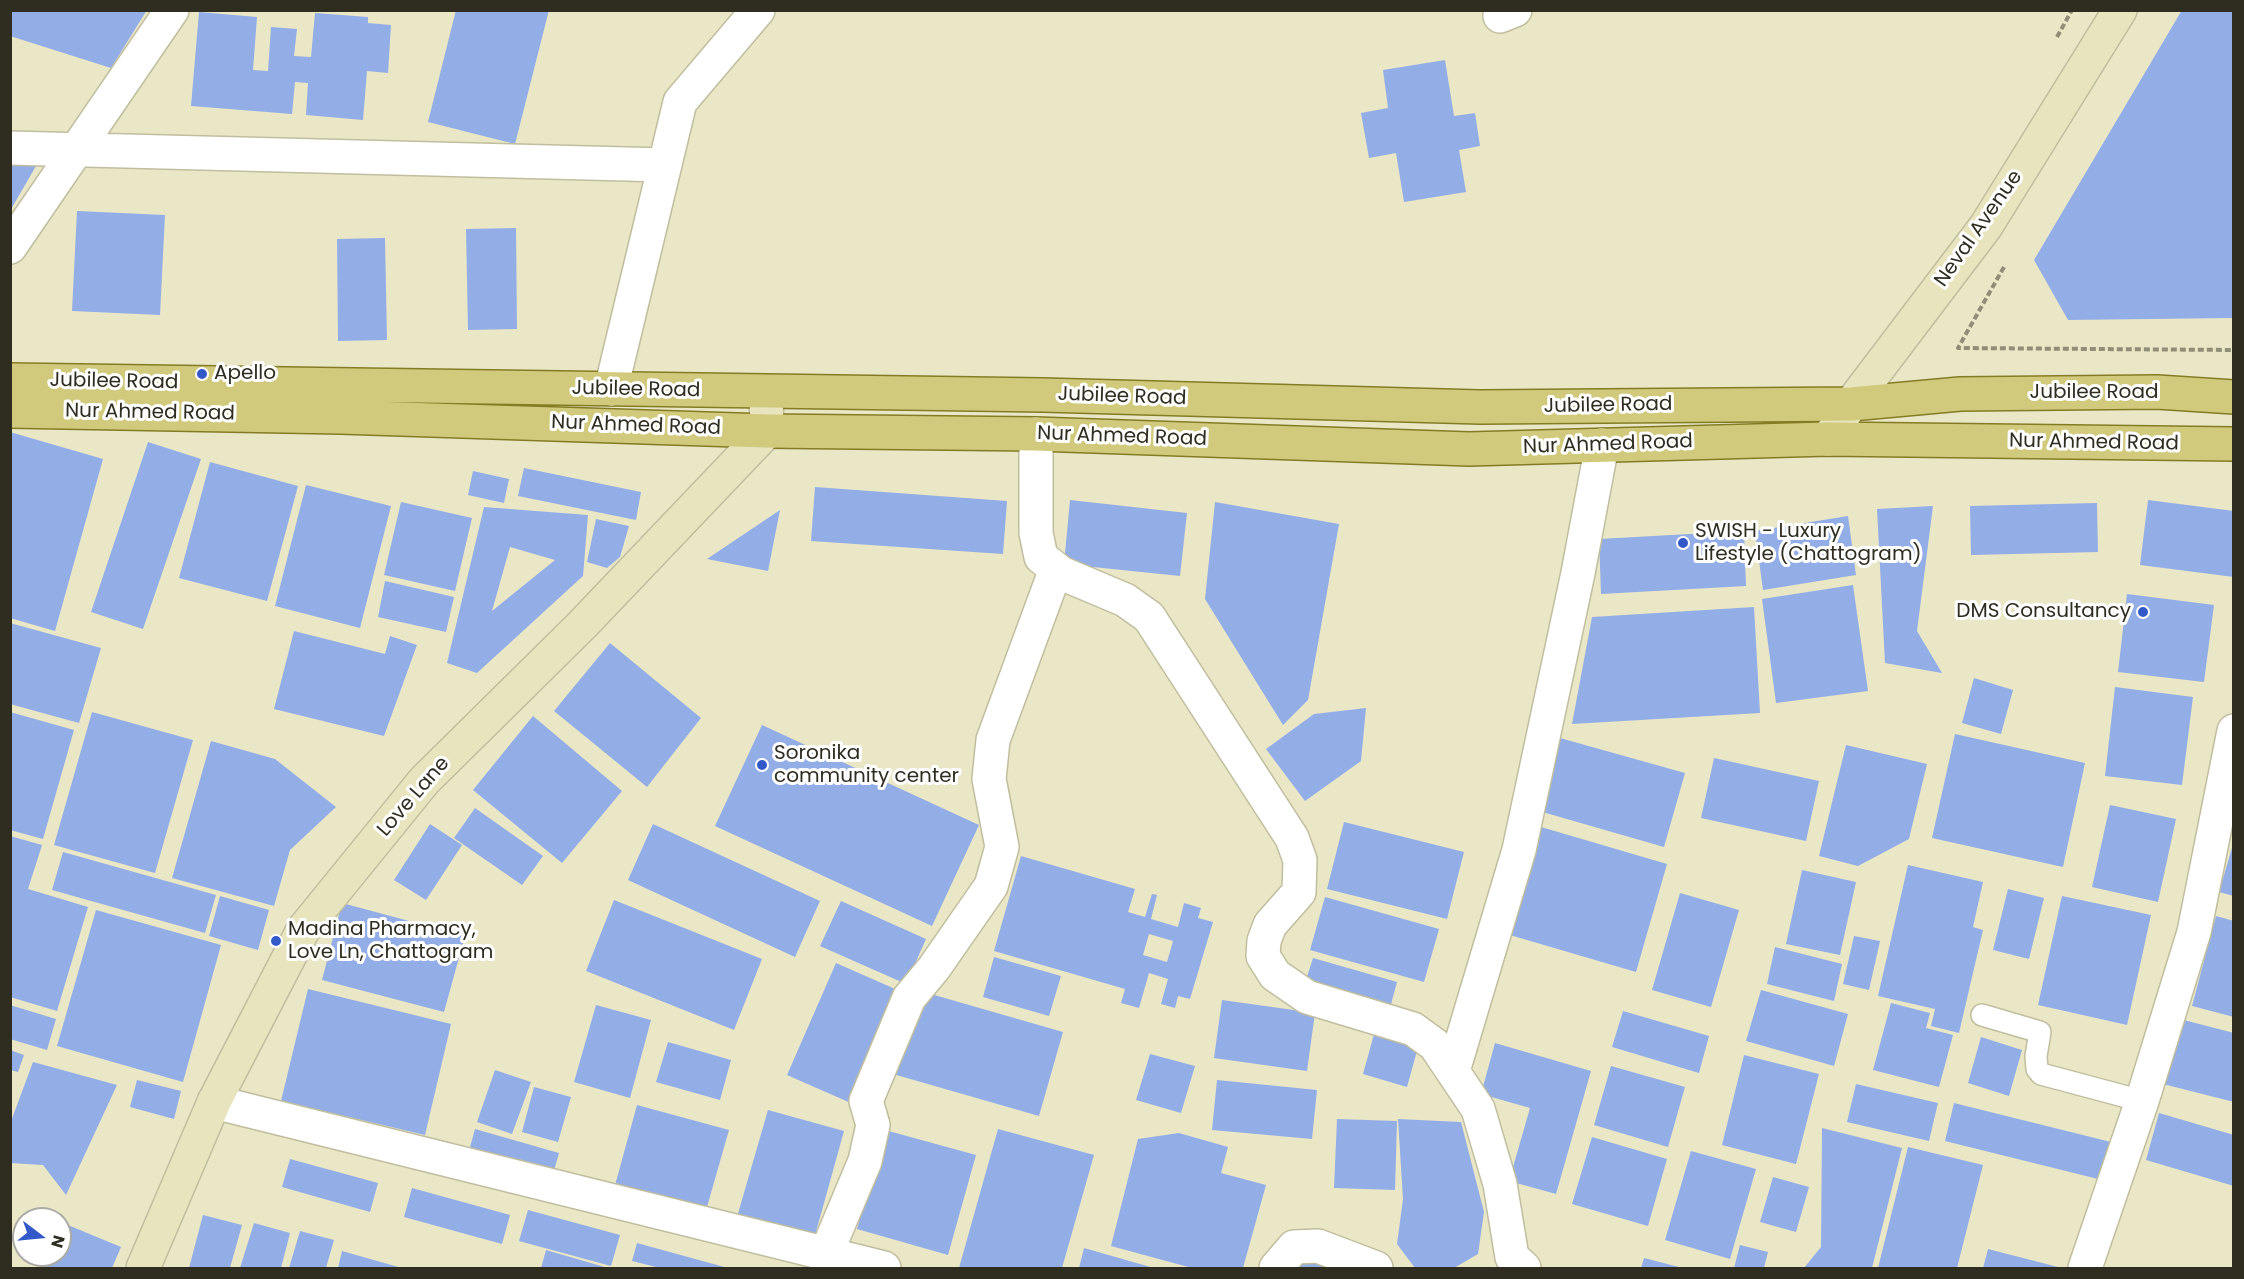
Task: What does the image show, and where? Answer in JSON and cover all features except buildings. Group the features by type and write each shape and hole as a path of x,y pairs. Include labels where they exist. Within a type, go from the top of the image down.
{"main road":[{"name":"Neval Avenue","path":"1828,439 1851,404 1986,226 2120,10"},
{"name":"Jubilee Road","path":"10,380 1043,395 1480,407 1851,404 1960,394 2157,392 2234,397"},
{"path":"766,392 767,431"},
{"name":"Nur Ahmed Road","path":"10,411 364,418 767,431 1036,434 1468,449 1828,439 2234,444"},
{"name":"Love Lane","path":"143,1269 214,1102 303,930 423,781 582,625 767,431"}],"street":[{"path":"10,247 172,10"},
{"path":"611,389 680,102 758,10"},
{"path":"10,148 76,152 665,165"},
{"path":"1036,434 1036,533 1041,557 1056,569 1087,586 1125,600 1149,617 1293,838 1300,860 1299,892 1270,925 1264,941 1263,956 1275,975 1307,997 1413,1029 1435,1045 1478,1109 1500,1184 1511,1265"},
{"path":"1453,1071 1519,850 1578,573 1602,445"},
{"path":"826,1254 865,1161 873,1125 866,1101 909,998 934,968 991,886 1002,847 989,779 993,740 1056,569"},
{"path":"2085,1269 2142,1101 2194,932 2234,731"},
{"path":"214,1102 884,1269"},
{"path":"1276,1269 1294,1247 1318,1246 1376,1269"}],"lane":[{"path":"1982,1015 2040,1032 2036,1056 2037,1069 2042,1074 2142,1101"}],"path":[{"path":"2005,265 1958,348 2234,350"}],"place":[{"name":"Apello","path":"202,374"},
{"name":"SWISH - Luxury Lifestyle (Chattogram)","path":"1683,543"},
{"name":"DMS Consultancy","path":"2143,612"},
{"name":"Soronika community center","path":"762,765"},
{"name":"Madina Pharmacy, Love Ln, Chattogram","path":"276,941"}]}
